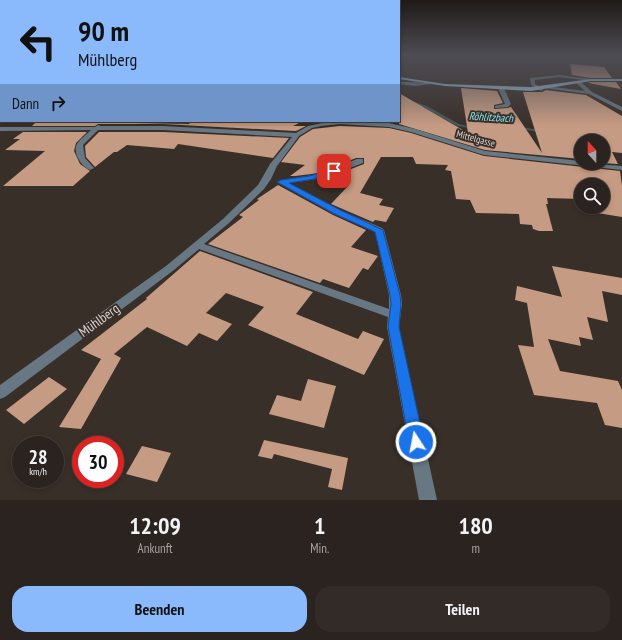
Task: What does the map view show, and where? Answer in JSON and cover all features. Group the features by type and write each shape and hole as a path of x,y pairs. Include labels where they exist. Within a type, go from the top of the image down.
{"main road":[{"path":"406,79 430,84 501,88 543,88 592,80 622,80"}],"street":[{"path":"532,79 533,85 543,88 590,93"},
{"path":"587,79 592,80"},
{"path":"578,82 590,93 622,109"},
{"path":"400,83 415,85 430,84"},
{"path":"497,107 506,106 508,104 501,88"},
{"path":"90,168 83,162 80,156 80,146 105,122"},
{"name":"Mühlberg","path":"0,393 170,268 226,221 267,179 273,166 297,135 310,127 327,122"},
{"name":"Mittelgasse","path":"327,122 389,126 412,130 484,153 622,168"},
{"path":"0,129 163,128 297,135"},
{"path":"281,182 321,176 360,161"},
{"path":"267,179 281,182 337,212 379,230 395,295 396,304 393,327 428,500"},
{"path":"197,245 394,315"}],"building":[{"path":"591,82 616,82 621,89 588,83"},
{"path":"461,88 497,91 503,103 494,105 494,109 511,107 542,153 523,92 542,92 546,90 586,95 622,116 622,153 612,152 618,164 610,164 610,134 574,134 574,158 485,150 399,124 400,94 468,133"},
{"path":"36,122 136,122 135,123 189,124 190,122 301,122 293,126 306,126 296,131 163,124 32,126"},
{"path":"340,126 389,128 411,133 484,156 574,166 574,170 620,171 622,186 622,217 604,214 610,214 610,178 574,178 574,199 547,198 548,204 546,204 553,231 539,231 533,229 532,225 520,224 519,214 476,213 470,200 456,199 451,171 445,170 448,165 416,164 413,157 381,157 360,193 383,199 379,205 394,208 386,222 375,220 373,222 331,204 348,186 328,178 364,164 364,158 356,158 319,173 290,176 305,165 281,162 300,137 313,129"},
{"path":"23,132 87,132 76,143 74,151 80,164 90,171 73,186 3,186 45,151 5,150 20,139 13,139"},
{"path":"99,132 163,132 289,138 273,158 178,144 174,149 127,145 117,152 114,152 95,167 86,157 85,146"},
{"path":"278,185 333,215 366,230 351,247 378,256 368,270 363,268 349,288 323,279 320,283 208,244 243,217 239,215 259,200 257,199"},
{"path":"200,251 313,292 296,314 358,339 363,331 384,339 364,375 248,325 264,307 226,293 206,313 232,324 217,341 199,333 187,346 147,327 114,354 121,358 81,429 59,427 101,359 81,350 147,299 146,298"},
{"path":"552,266 622,278 622,295 602,291 608,322 587,317 593,340 579,337 581,346 548,339 560,371 618,381 622,390 622,428 605,425 597,403 534,395 518,345 534,347 527,303 515,300 517,286 562,297"},
{"path":"49,377 67,389 24,424 6,410"},
{"path":"308,379 336,386 324,428 269,414 277,395 301,401"},
{"path":"264,440 348,458 342,490 328,487 332,469 274,454 272,459 258,456"},
{"path":"142,446 171,453 157,482 126,474"}],"waterway":[{"name":"Röhlitzbach","path":"400,98 426,107 458,125 474,128"},
{"name":"Röhlitzbach","path":"520,128 541,131"}],"route":[{"path":"334,171 321,176 281,182 337,212 379,230 382,236 395,295 396,304 393,327 416,442"}]}
